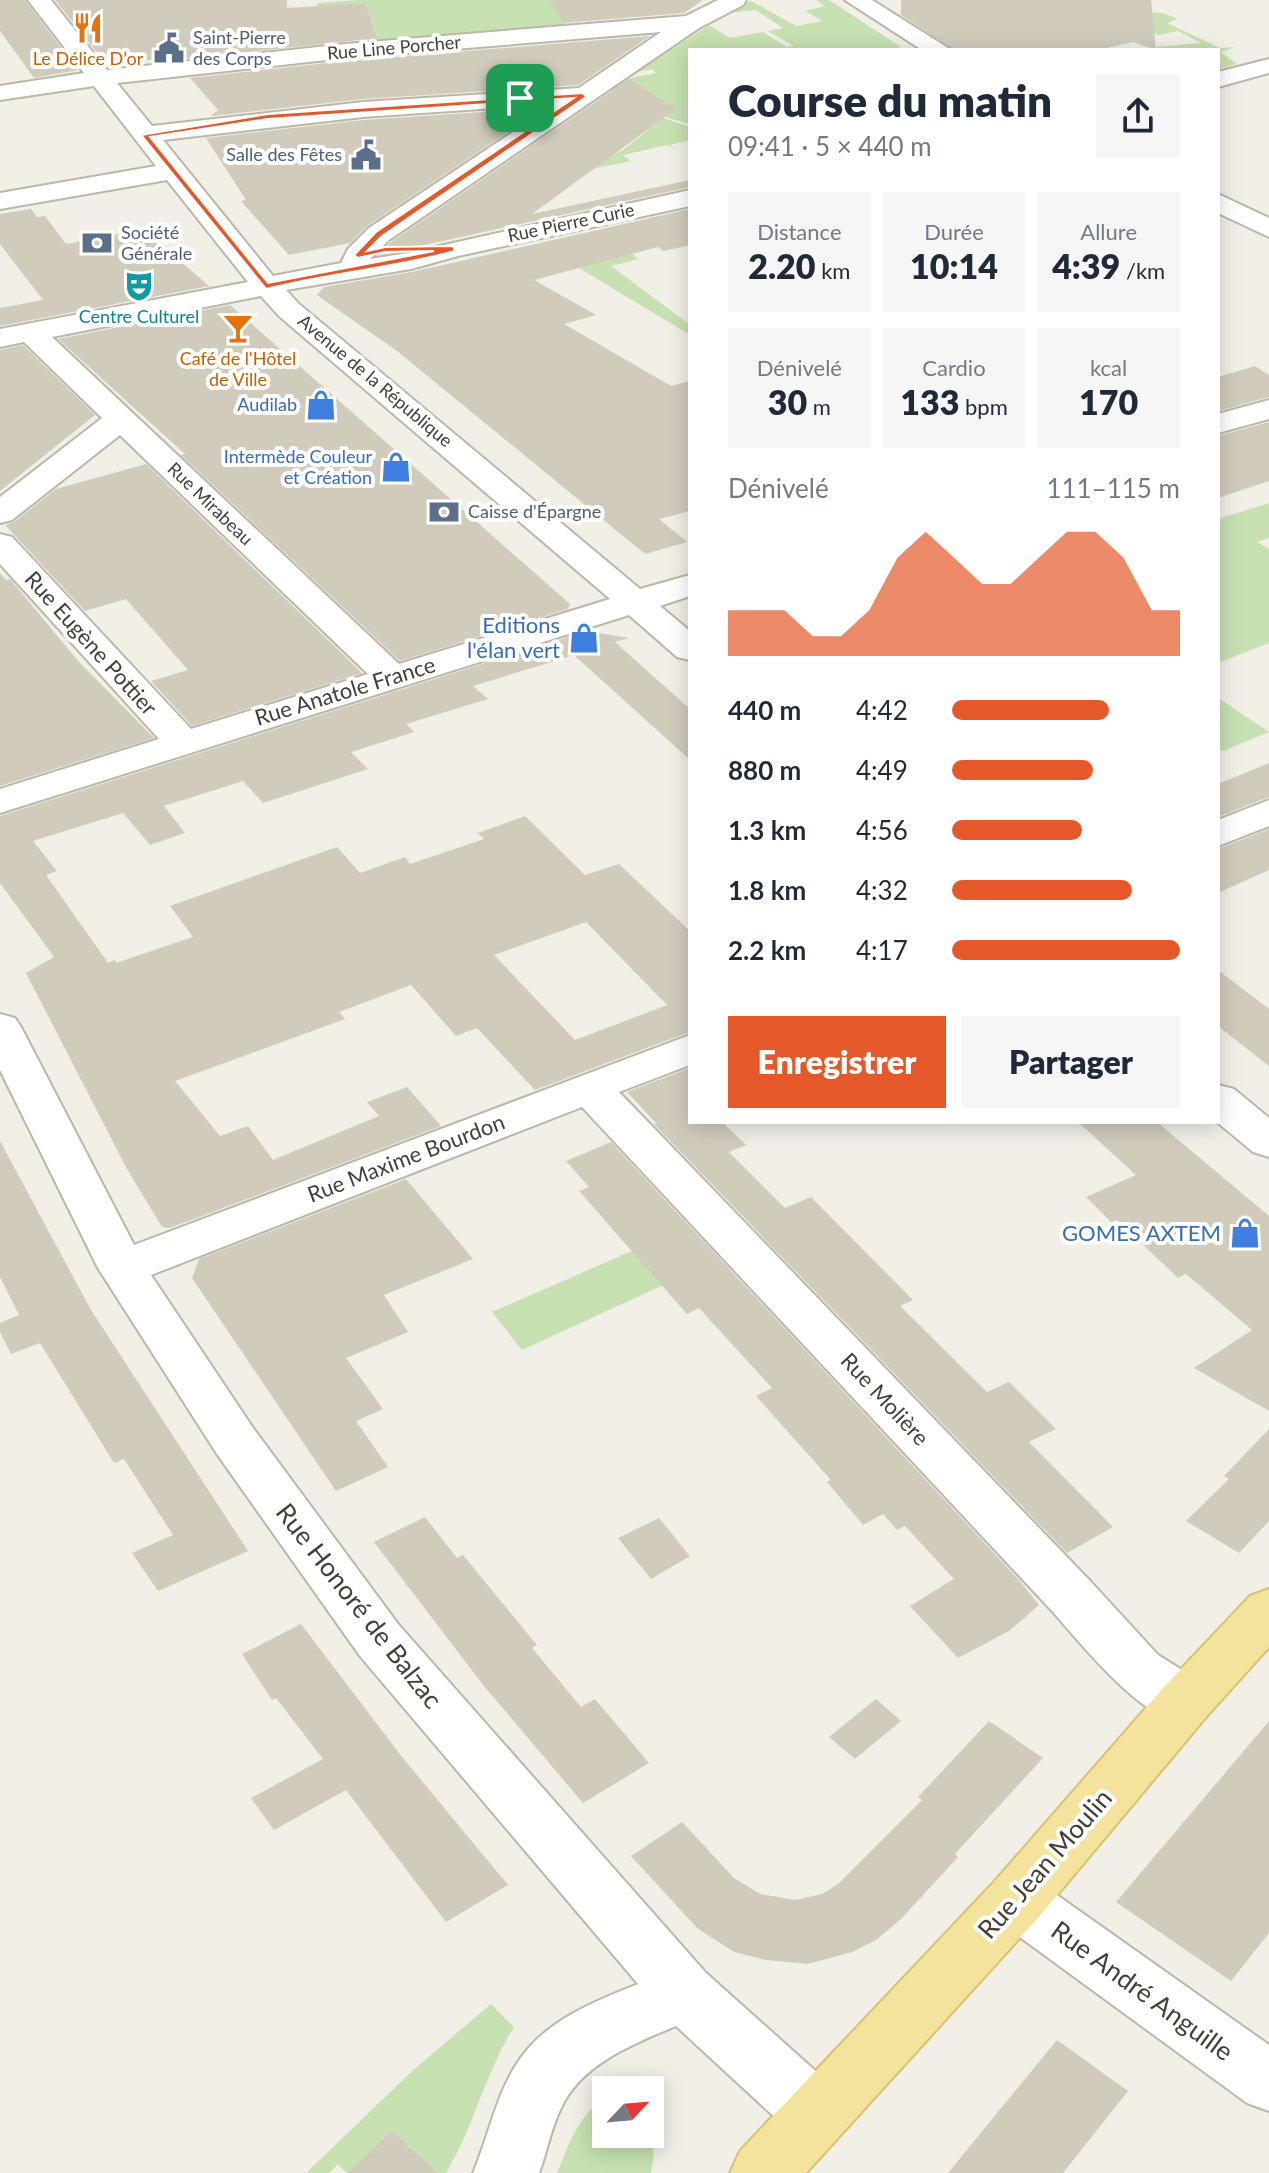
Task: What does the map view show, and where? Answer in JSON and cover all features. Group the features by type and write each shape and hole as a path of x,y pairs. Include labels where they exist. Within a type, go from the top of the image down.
{"main road":[{"name":"Rue Jean Moulin","path":"763,2173 1016,1900 1186,1701 1269,1611"}],"street":[{"name":"Avenue de la République","path":"39,0 173,171 289,310 688,647"},
{"path":"355,262 379,234 691,23 735,0"},
{"path":"856,0 936,48"},
{"name":"Rue Line Porcher","path":"0,93 98,76 246,59 691,23"},
{"path":"1220,79 1269,66"},
{"path":"145,135 268,117 457,101 583,95"},
{"path":"0,201 173,171"},
{"name":"Rue Pierre Curie","path":"15,335 266,286 355,262 411,261 453,249 688,198"},
{"path":"1220,203 1269,229"},
{"name":"Rue Mirabeau","path":"15,335 120,419 391,676"},
{"path":"1220,423 1269,409"},
{"path":"0,513 120,419"},
{"name":"Rue Eugène Pottier","path":"0,544 182,742"},
{"name":"Rue Anatole France","path":"0,801 391,676 688,586"},
{"path":"1220,833 1269,812"},
{"name":"Rue Honoré de Balzac","path":"0,1027 122,1268 235,1441 379,1640 684,1993 816,2113"},
{"name":"Rue Maxime Bourdon","path":"122,1268 688,1050"},
{"name":"Rue Molière","path":"590,1088 1072,1597 1138,1671 1186,1701"},
{"path":"1220,1101 1269,1142"},
{"name":"Rue André Anguille","path":"1016,1900 1269,2082"},
{"path":"506,2173 542,2080 566,2052 684,1993"}],"green space":[{"path":"358,0 550,0 566,25 363,41 378,37 371,18 349,19 370,16 365,3 318,7 317,3"},
{"path":"816,0 829,0 901,47 688,48 688,123 665,117 675,109 613,89 630,78 656,73 652,69 637,72 709,25 730,38 763,32 787,47 794,46 768,31 783,28 756,10 728,13 751,1 796,26 822,21 805,11 825,6"},
{"path":"1144,12 1163,13 1178,19 1167,23 1220,48 1157,48 1155,47 1201,43 1178,31 1158,35 1133,23"},
{"path":"1235,47 1221,52 1237,64 1220,68 1220,48"},
{"path":"663,118 688,126 688,140 670,145 678,151 667,145 623,155 631,161 581,171 623,150"},
{"path":"626,250 639,259 611,266 688,324 688,334 579,268"},
{"path":"1269,503 1269,538 1257,542 1269,549 1269,643 1220,662 1220,518"},
{"path":"1220,699 1269,732 1223,751 1220,749"},
{"path":"689,1226 720,1259 522,1350 492,1312"},
{"path":"491,2004 514,2027 446,2173 408,2173 422,2158 392,2131 347,2173 338,2164 329,2173 306,2173 411,2072"},
{"path":"592,2110 592,2148 653,2148 651,2173 557,2173 570,2142"}],"building":[{"path":"0,0 25,0 78,70 34,78 0,31"},
{"path":"55,0 287,0 287,8 365,3 378,38 174,60 171,57 108,66"},
{"path":"550,0 703,0 684,13 563,23"},
{"path":"901,0 1151,0 1156,48 1133,42 1106,48 951,48 901,15"},
{"path":"650,36 578,85 363,99 211,116 218,110 190,78 345,61"},
{"path":"629,79 676,109 532,214 688,180 688,187 379,255 391,242"},
{"path":"544,108 367,226 350,243 289,255 241,201 246,200 206,138 363,120"},
{"path":"31,209 37,217 45,216 66,244 130,232 132,235 148,233 209,286 0,326 0,308 43,300 0,244 0,214"},
{"path":"688,209 688,245 663,251 658,247 534,280 596,315 564,324 671,386 688,382 688,512 659,519 687,542 645,554 397,351 317,295 324,287 412,272"},
{"path":"230,305 570,604 568,609 400,661 181,455 185,454 58,339"},
{"path":"23,345 95,415 0,491 0,350"},
{"path":"1255,366 1269,375 1269,397 1220,410 1220,376"},
{"path":"1269,422 1269,481 1220,497 1220,435"},
{"path":"146,464 362,673 192,726 151,681 188,670 126,599 85,611 5,525 14,522 56,489"},
{"path":"0,573 6,580 10,579 79,662 154,738 0,786"},
{"path":"587,631 629,638 615,642 688,707 688,758 574,655 473,686 488,699 406,724 414,732 351,752 368,769 263,803 243,781 164,806 185,833 150,845 123,813 33,841 57,871 46,875 108,963 193,937 170,906 337,847 360,873 405,857 410,864 484,839 478,833 525,816 585,875 619,864 688,929 688,1033 535,1090 477,1028 456,1036 411,985 339,1012 345,1019 175,1081 220,1136 248,1126 273,1160 379,1116 367,1102 407,1087 441,1126 170,1228 162,1227 127,1169 26,973 54,957 0,883 0,816","holes":["586,922 667,1005 575,1040 494,955"]},
{"path":"1269,763 1269,797 1220,816 1220,783"},
{"path":"1269,829 1269,870 1220,892 1220,848"},
{"path":"1220,972 1269,1009 1269,1066 1220,1028"},
{"path":"688,1069 688,1124 724,1124 746,1145 729,1152 785,1208 811,1197 913,1300 900,1306 987,1392 1009,1382 1056,1429 1029,1442 1113,1527 1067,1553 654,1124 627,1092"},
{"path":"1080,1124 1159,1124 1269,1216 1269,1411 1194,1368 1252,1330 1186,1274 1178,1278 1117,1220 1111,1222 1086,1197 1136,1175"},
{"path":"0,1141 91,1310 248,1551 158,1591 132,1553 173,1535 124,1459 114,1463 40,1343 11,1354 0,1332 0,1323 19,1315 0,1277"},
{"path":"611,1142 1039,1605 1009,1631 958,1658 910,1606 954,1579 905,1526 897,1530 883,1514 863,1525 827,1482 831,1480 756,1396 772,1388 699,1308 687,1314 579,1191 589,1187 566,1161"},
{"path":"406,1179 473,1259 384,1295 408,1332 346,1358 383,1409 356,1421 388,1467 336,1491 192,1278 199,1259"},
{"path":"1269,1429 1269,1521 1239,1553 1186,1521 1229,1479 1224,1476"},
{"path":"425,1517 457,1558 463,1555 537,1645 532,1648 581,1707 595,1699 649,1763 583,1803 484,1686 374,1542"},
{"path":"659,1518 690,1556 651,1579 618,1538"},
{"path":"301,1624 402,1757 508,1885 446,1922 346,1790 274,1830 251,1798 323,1759 276,1698 272,1700 242,1654"},
{"path":"876,1699 901,1721 855,1759 829,1737"},
{"path":"989,1721 1043,1758 955,1854 958,1857 901,1919 876,1940 852,1952 808,1964 766,1960 734,1952 697,1928 631,1856 682,1822 734,1878 760,1894 795,1900 822,1894 838,1884 922,1800 918,1797"},
{"path":"1269,1721 1269,1933 1231,1981 1116,1902"},
{"path":"1057,2040 1128,2091 1063,2173 948,2173"},
{"path":"392,2131 438,2173 347,2173"}],"place":[{"name":"Le Délice D’or","path":"88,28"},
{"name":"Saint-Pierre des Corps","path":"169,48"},
{"name":"Salle des Fêtes","path":"366,155"},
{"name":"Société Générale","path":"97,243"},
{"name":"Centre Culturel","path":"139,286"},
{"name":"Café de l'Hôtel de Ville","path":"238,328"},
{"name":"Audilab","path":"321,405"},
{"name":"Intermède Couleur et Création","path":"396,467"},
{"name":"Caisse d'Épargne","path":"444,512"},
{"name":"Editions l'élan vert","path":"584,638"},
{"name":"GOMES AXTEM","path":"1245,1233"}],"route":[{"path":"583,95 379,234 358,255 385,250 453,249 411,261 301,277 266,286 145,135 268,117 520,98 583,95"}]}
